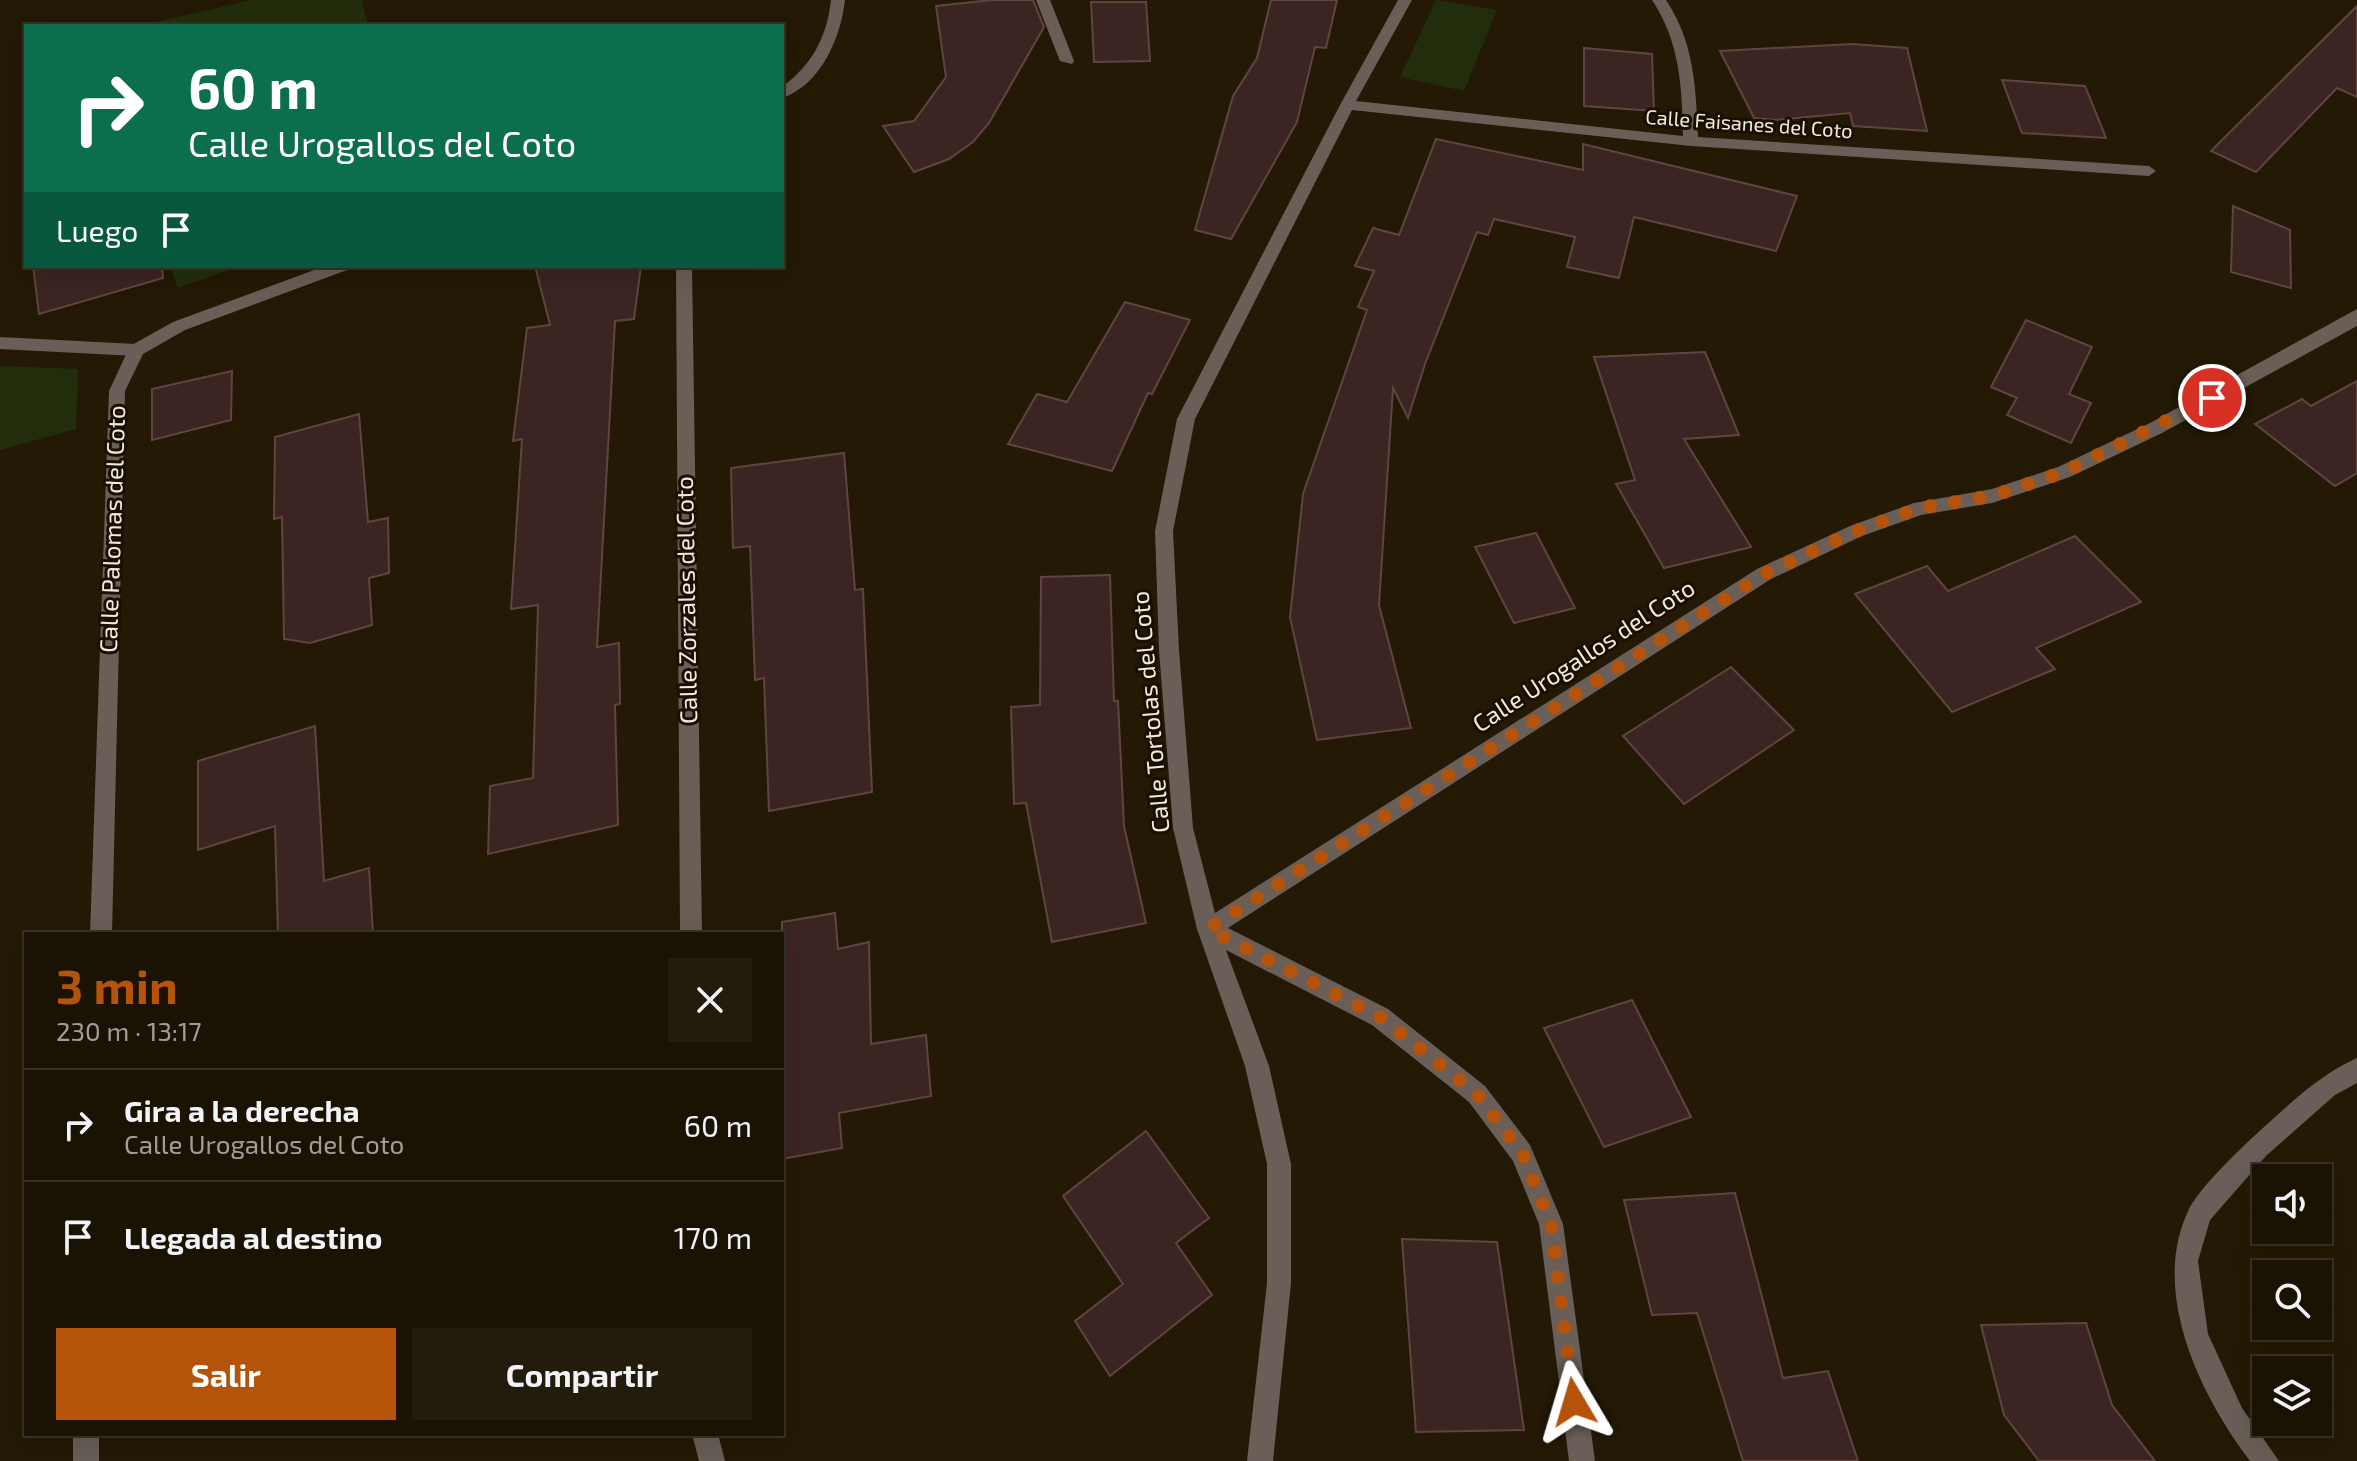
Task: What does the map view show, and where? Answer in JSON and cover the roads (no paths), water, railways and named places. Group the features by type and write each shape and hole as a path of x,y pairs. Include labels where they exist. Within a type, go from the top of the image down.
{"street":[{"path":"784,92 810,71 828,46 837,25 838,0"},
{"path":"1043,0 1067,61"},
{"name":"Calle Tortolas del Coto","path":"1260,1461 1279,1283 1279,1164 1257,1066 1208,929 1183,828 1169,650 1164,531 1186,419 1347,105 1405,0"},
{"path":"1659,0 1671,15 1688,64 1691,141"},
{"name":"Calle Faisanes del Coto","path":"1347,105 1691,141 2149,171"},
{"path":"0,343 136,350 179,326 336,268"},
{"name":"Calle Zorzales del Coto","path":"684,268 691,932"},
{"name":"Calle Urogallos del Coto","path":"1208,929 1764,574 1856,531 1920,508 1992,496 2064,472 2156,428 2352,322 2357,315"},
{"name":"Calle Palomas del Coto","path":"101,932 117,391 136,350"},
{"path":"1208,929 1380,1017 1477,1094 1522,1153 1551,1224 1582,1461"},
{"path":"2266,1461 2233,1417 2195,1335 2186,1261 2200,1213 2229,1180 2258,1148 2327,1087 2357,1070"},
{"path":"86,1436 86,1461"},
{"path":"706,1436 712,1461"}]}
